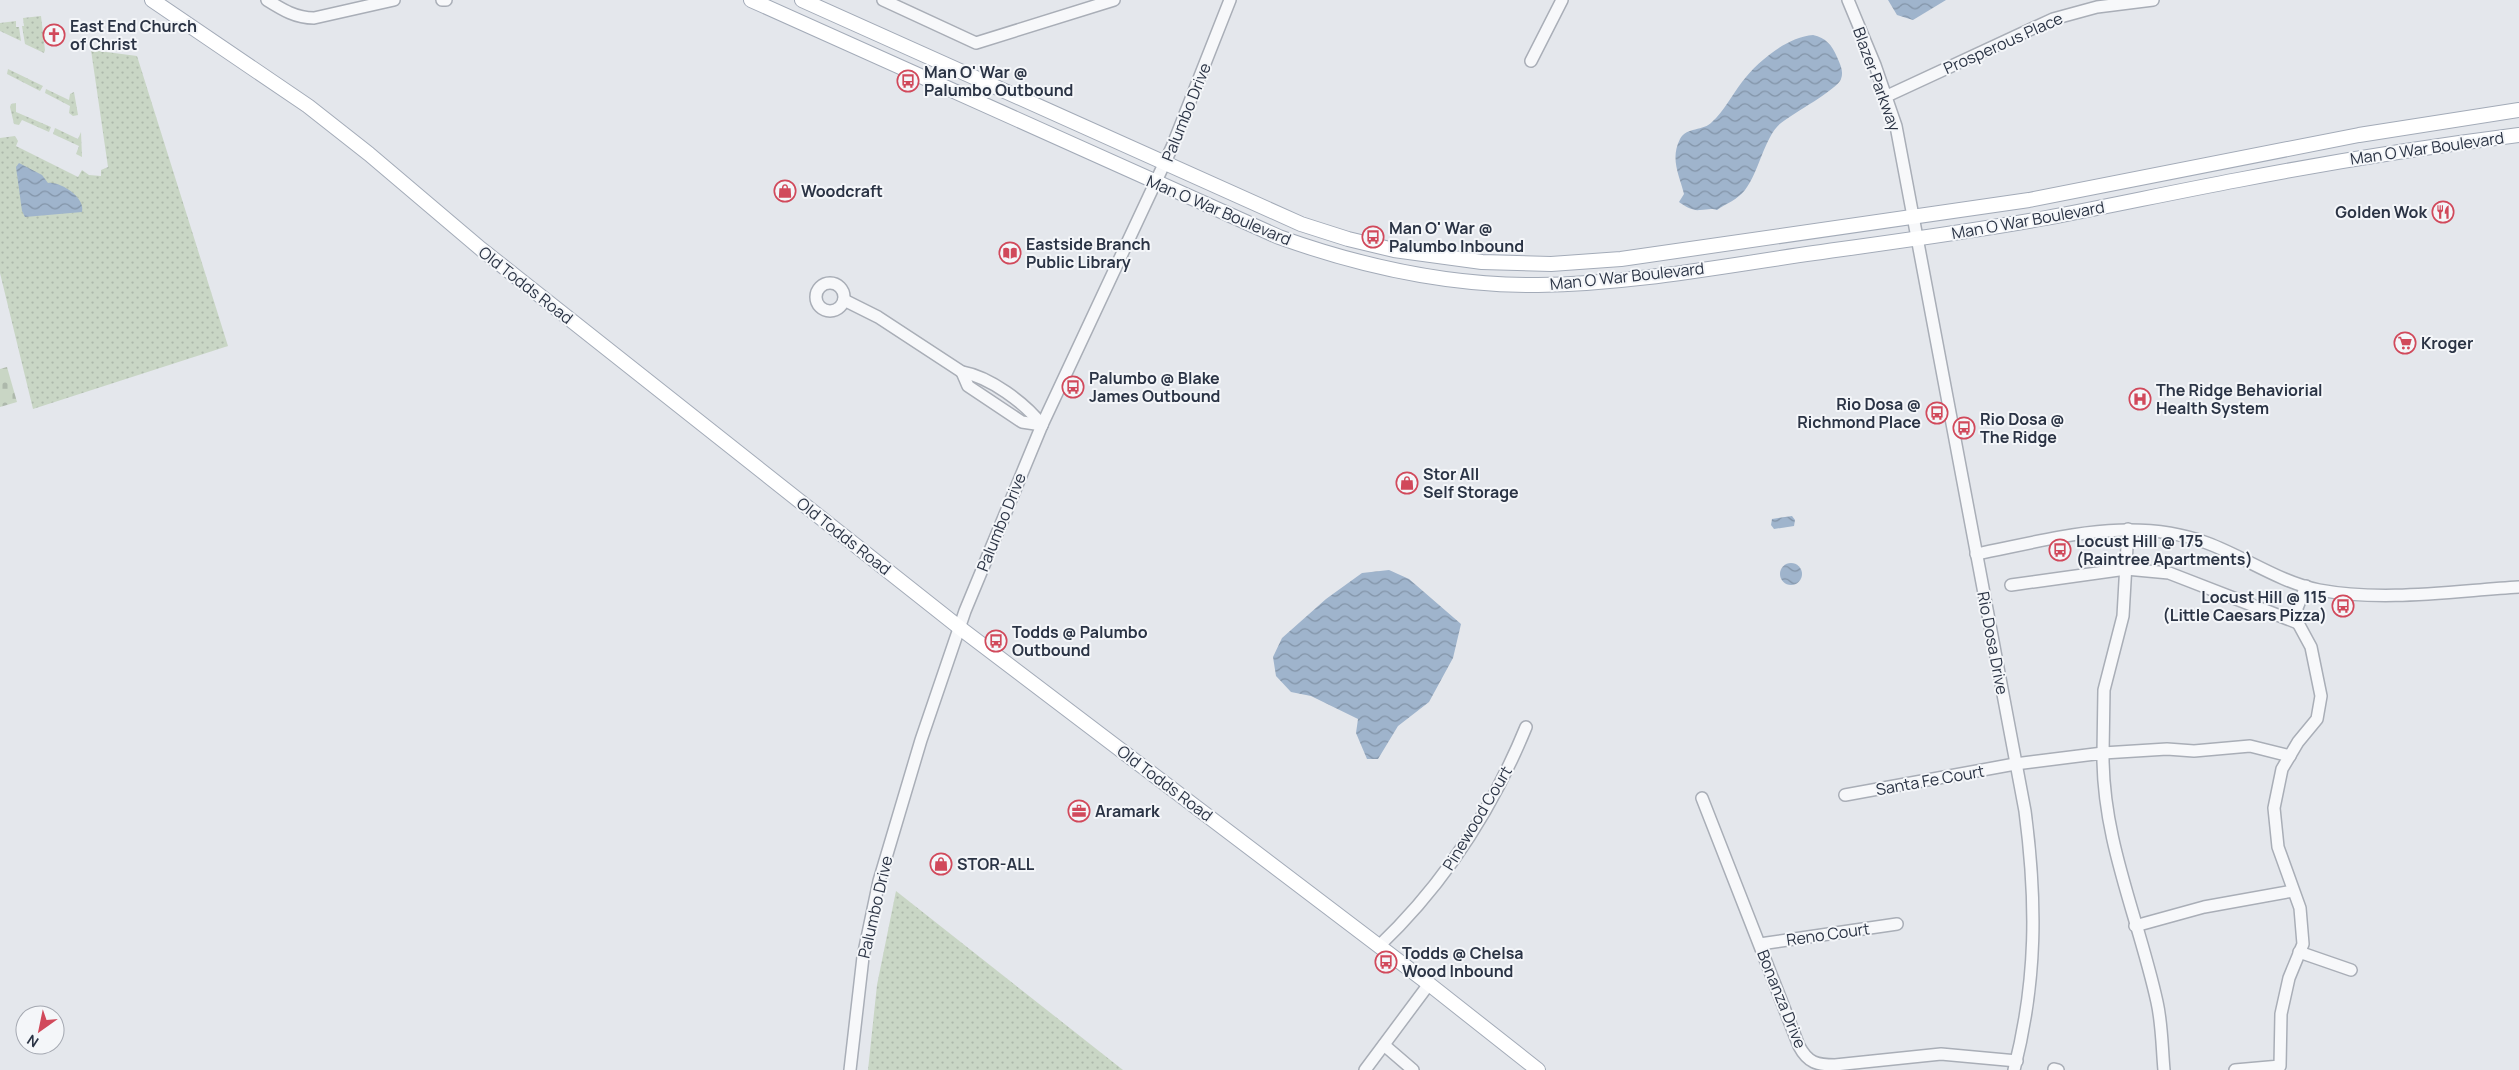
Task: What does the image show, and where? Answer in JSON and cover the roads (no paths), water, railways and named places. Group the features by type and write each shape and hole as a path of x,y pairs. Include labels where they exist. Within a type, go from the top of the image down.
{"main road":[{"name":"Old Todds Road","path":"152,0 278,84 370,154 481,249 960,628 1429,984 1538,1070"},
{"name":"Man O War Boulevard","path":"751,0 1156,184 1278,237 1334,256 1398,272 1468,282 1539,285 1617,280 1916,239 2046,218 2346,160 2519,135"},
{"name":"Man O War Boulevard","path":"802,0 1272,212 1348,239 1394,250 1482,262 1551,264 1621,259 1912,218 2102,186 2359,135 2519,110"}],"street":[{"path":"267,0 288,13 302,18 314,18 394,0"},
{"path":"883,0 976,43 1114,0"},
{"name":"Palumbo Drive","path":"850,1070 863,957 879,881 918,752 960,628 1000,524 1042,425 1156,184 1230,0"},
{"path":"1531,61 1562,0"},
{"name":"Blazer Parkway","path":"1848,0 1887,96 1901,150 1912,218"},
{"name":"Prosperous Place","path":"1887,96 2052,19 2097,7 2153,0"},
{"name":"Rio Dosa Drive","path":"1912,218 2026,820 2034,898 2031,985 2016,1066"},
{"path":"844,300 878,317 962,372 968,386 1022,422 1042,425"},
{"path":"2128,529 2123,616 2104,690 2103,753 2108,810 2116,858 2157,1003 2164,1070"},
{"path":"1976,554 2077,534 2128,529 2187,536 2306,586 2326,591 2370,595 2443,593 2519,587"},
{"path":"2011,585 2126,569 2169,573 2298,623"},
{"path":"2235,1070 2280,1066 2281,1014 2289,978 2303,944 2300,908 2278,846 2274,808 2282,769 2317,719 2322,696 2311,647 2298,623 2297,608 2306,586"},
{"name":"Pinewood Court","path":"1379,946 1422,903 1466,843 1513,757 1526,728"},
{"name":"Santa Fe Court","path":"1845,795 2015,764 2103,753 2167,749 2194,751 2250,746 2290,756"},
{"name":"Bonanza Drive","path":"1702,798 1799,1046 1810,1061 1818,1065 1941,1054 1967,1055 2016,1066"},
{"path":"2135,926 2204,907 2293,891"},
{"name":"Reno Court","path":"1760,944 1897,924"},
{"path":"2299,952 2351,970"},
{"path":"1365,1070 1429,984"},
{"path":"1384,1045 1413,1070"}],"water":[{"path":"1888,0 1946,0 1913,20 1897,15"},
{"path":"1813,35 1825,40 1835,53 1842,70 1842,76 1838,83 1775,129 1750,183 1739,196 1717,210 1694,210 1679,202 1684,194 1676,166 1676,153 1677,146 1683,135 1709,125 1756,66 1774,51 1793,40"},
{"path":"19,163 42,175 48,183 59,185 71,192 80,201 82,212 25,217 22,211 16,167"},
{"path":"1792,516 1795,520 1794,526 1774,529 1771,525 1772,519"},
{"path":"1791,563 1799,566 1802,574 1799,582 1791,585 1783,582 1780,574 1783,566"},
{"path":"1389,570 1409,579 1461,624 1453,658 1429,702 1398,726 1378,759 1367,759 1356,733 1358,719 1311,696 1291,692 1276,676 1273,657 1282,638 1326,599 1362,573"}],"place":[{"name":"East End Church of Christ","path":"54,35"},
{"name":"Man O' War @ Palumbo Outbound","path":"908,81"},
{"name":"Woodcraft","path":"785,191"},
{"name":"Golden Wok","path":"2443,212"},
{"name":"Man O' War @ Palumbo Inbound","path":"1373,237"},
{"name":"Eastside Branch Public Library","path":"1010,253"},
{"name":"Kroger","path":"2405,343"},
{"name":"Palumbo @ Blake James Outbound","path":"1073,387"},
{"name":"The Ridge Behaviorial Health System","path":"2140,399"},
{"name":"Rio Dosa @ Richmond Place","path":"1937,413"},
{"name":"Rio Dosa @ The Ridge","path":"1964,428"},
{"name":"Stor All Self Storage","path":"1407,483"},
{"name":"Locust Hill @ 175 (Raintree Apartments)","path":"2060,550"},
{"name":"Locust Hill @ 115 (Little Caesars Pizza)","path":"2343,606"},
{"name":"Todds @ Palumbo Outbound","path":"996,641"},
{"name":"Aramark","path":"1079,811"},
{"name":"STOR-ALL","path":"941,864"},
{"name":"Todds @ Chelsa Wood Inbound","path":"1386,962"}]}
